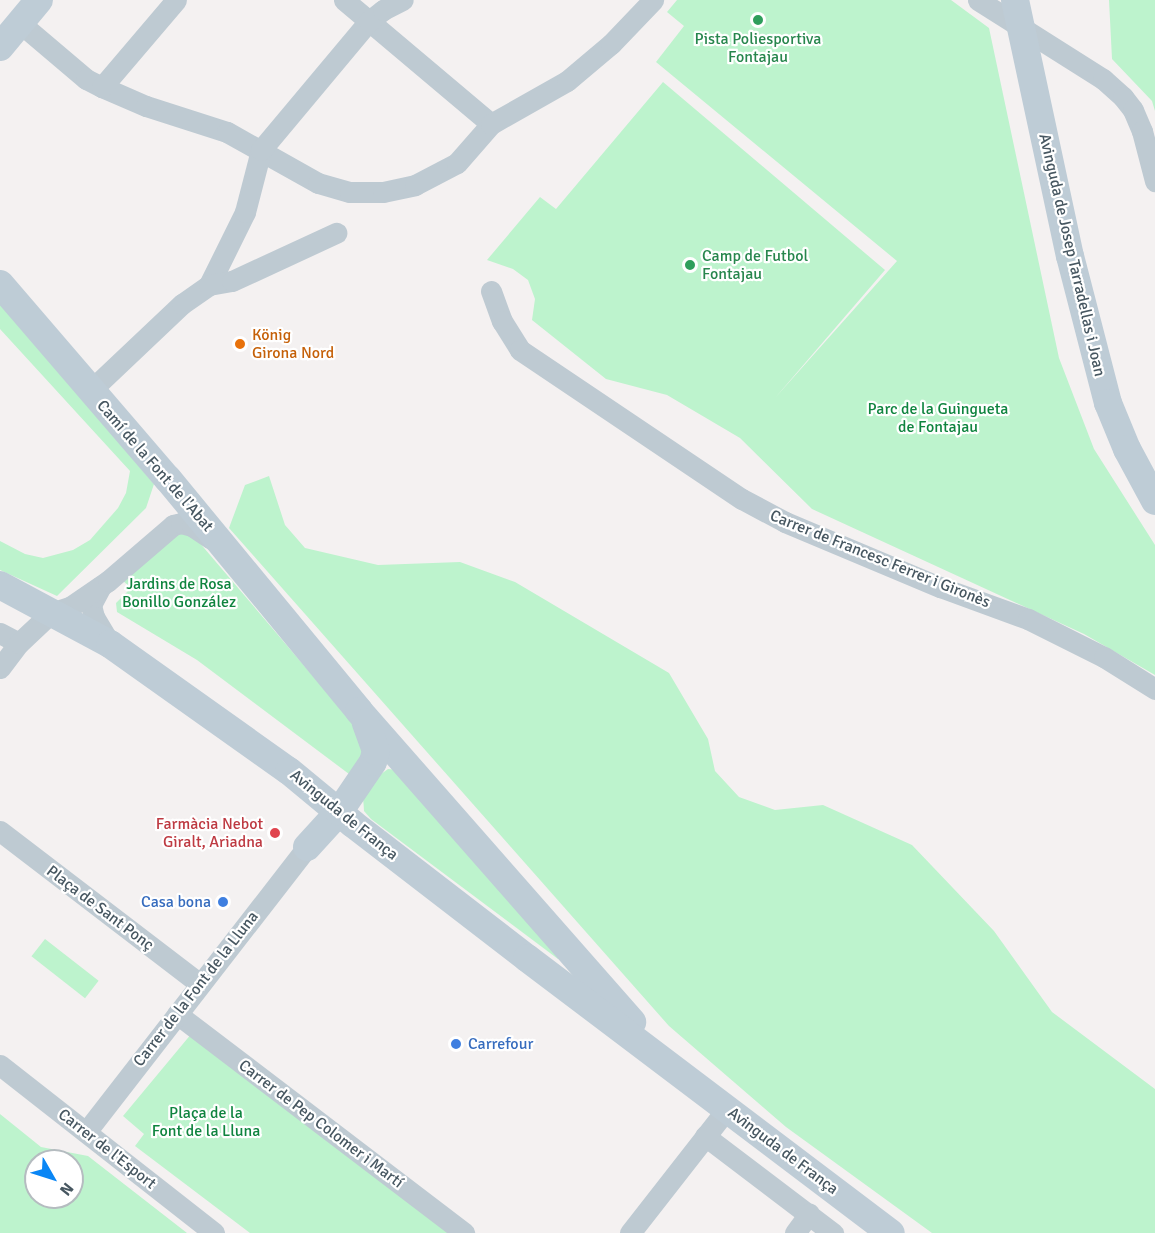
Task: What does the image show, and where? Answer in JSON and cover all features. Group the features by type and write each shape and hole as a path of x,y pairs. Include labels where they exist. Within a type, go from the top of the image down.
{"main road":[{"path":"0,46 39,0"},
{"name":"Avinguda de Josep Tarradellas i Joan","path":"1015,0 1070,256 1108,403 1127,449 1155,501"},
{"path":"0,284 90,391"},
{"name":"Camí de la Font de l'Abat","path":"90,391 224,547"},
{"name":"Avinguda de França","path":"224,547 359,711 674,1069"},
{"name":"Avinguda de França","path":"0,585 110,644 290,771 339,812 891,1233"},
{"path":"307,847 339,812 366,774 376,751 371,733 359,711"},
{"path":"290,771 321,782 341,783 366,774"},
{"path":"290,771 310,798 312,811 307,847"}],"street":[{"path":"102,87 176,0"},
{"path":"344,0 491,124"},
{"path":"261,150 369,21 383,10 403,0"},
{"path":"20,23 86,79 102,87 146,106 209,125 261,150 318,183 350,192 383,192 415,185 443,172 468,153 491,124 567,81 611,44 653,0"},
{"path":"978,0 1103,79 1123,97 1133,110 1142,130 1155,181"},
{"name":"Camí de la Font de l'Abat","path":"208,285 245,212 261,150"},
{"name":"Camí de la Font de l'Abat","path":"90,391 182,304 208,285 232,281 336,233"},
{"name":"Carrer de Francesc Ferrer i Gironès","path":"491,291 502,321 520,350 742,499 785,522 940,587 1028,619 1104,657 1155,689"},
{"name":"Camí de la Font de l'Abat","path":"51,613 70,607 101,586 158,536 181,523 192,526 224,547"},
{"path":"101,586 91,605 94,617 110,644"},
{"path":"0,668 19,644 51,613"},
{"path":"0,633 19,644"},
{"name":"Plaça de Sant Ponç","path":"0,831 200,984"},
{"name":"Carrer de la Font de la Lluna","path":"86,1132 307,847"},
{"name":"Carrer de Pep Colomer i Martí","path":"177,1014 464,1233"},
{"name":"Carrer de l'Esport","path":"0,1065 214,1233"},
{"path":"630,1233 727,1109"},
{"path":"705,1136 833,1233"},
{"path":"795,1233 809,1214"}],"green space":[{"name":"Parc de la Guingueta de Fontajau","path":"677,0 951,0 989,28 1059,358 1094,449 1155,545 1155,675 1084,634 812,509 740,438 667,395 606,379 532,320 535,299 528,280 513,269 487,260 540,197 556,209 663,82 885,270 775,398 897,261 656,62 684,26 667,12"},
{"path":"1109,0 1155,0 1155,111 1152,101 1112,59"},
{"path":"0,302 154,484 146,508 57,596 0,570 0,541 25,554 43,558 73,550 90,540 118,508 126,493 130,471 0,329"},
{"path":"269,476 285,525 305,548 378,565 460,562 515,582 669,673 708,739 715,771 739,797 775,810 823,805 912,845 994,931 1052,1012 1155,1089 1155,1233 932,1233 786,1127 669,1026 229,528 245,485"},
{"name":"Jardins de Rosa Bonillo González","path":"180,532 193,535 363,735 366,753 349,774 197,660 117,612 116,603 131,588 122,580"},
{"path":"388,769 398,770 560,955 558,959 371,819 364,811 363,796 377,777"},
{"path":"45,939 99,981 85,998 31,956"},
{"name":"Plaça de la Font de la Lluna","path":"192,1033 449,1233 250,1233 135,1146 144,1134 123,1116"},
{"path":"0,1114 41,1147 51,1149 24,1149 24,1209 84,1209 84,1155 187,1233 0,1233"}],"place":[{"name":"Pista Poliesportiva Fontajau","path":"758,20"},
{"name":"Camp de Futbol Fontajau","path":"690,265"},
{"name":"König Girona Nord","path":"240,344"},
{"name":"Farmàcia Nebot Giralt, Ariadna","path":"275,833"},
{"name":"Casa bona","path":"223,902"},
{"name":"Carrefour","path":"456,1044"}]}
